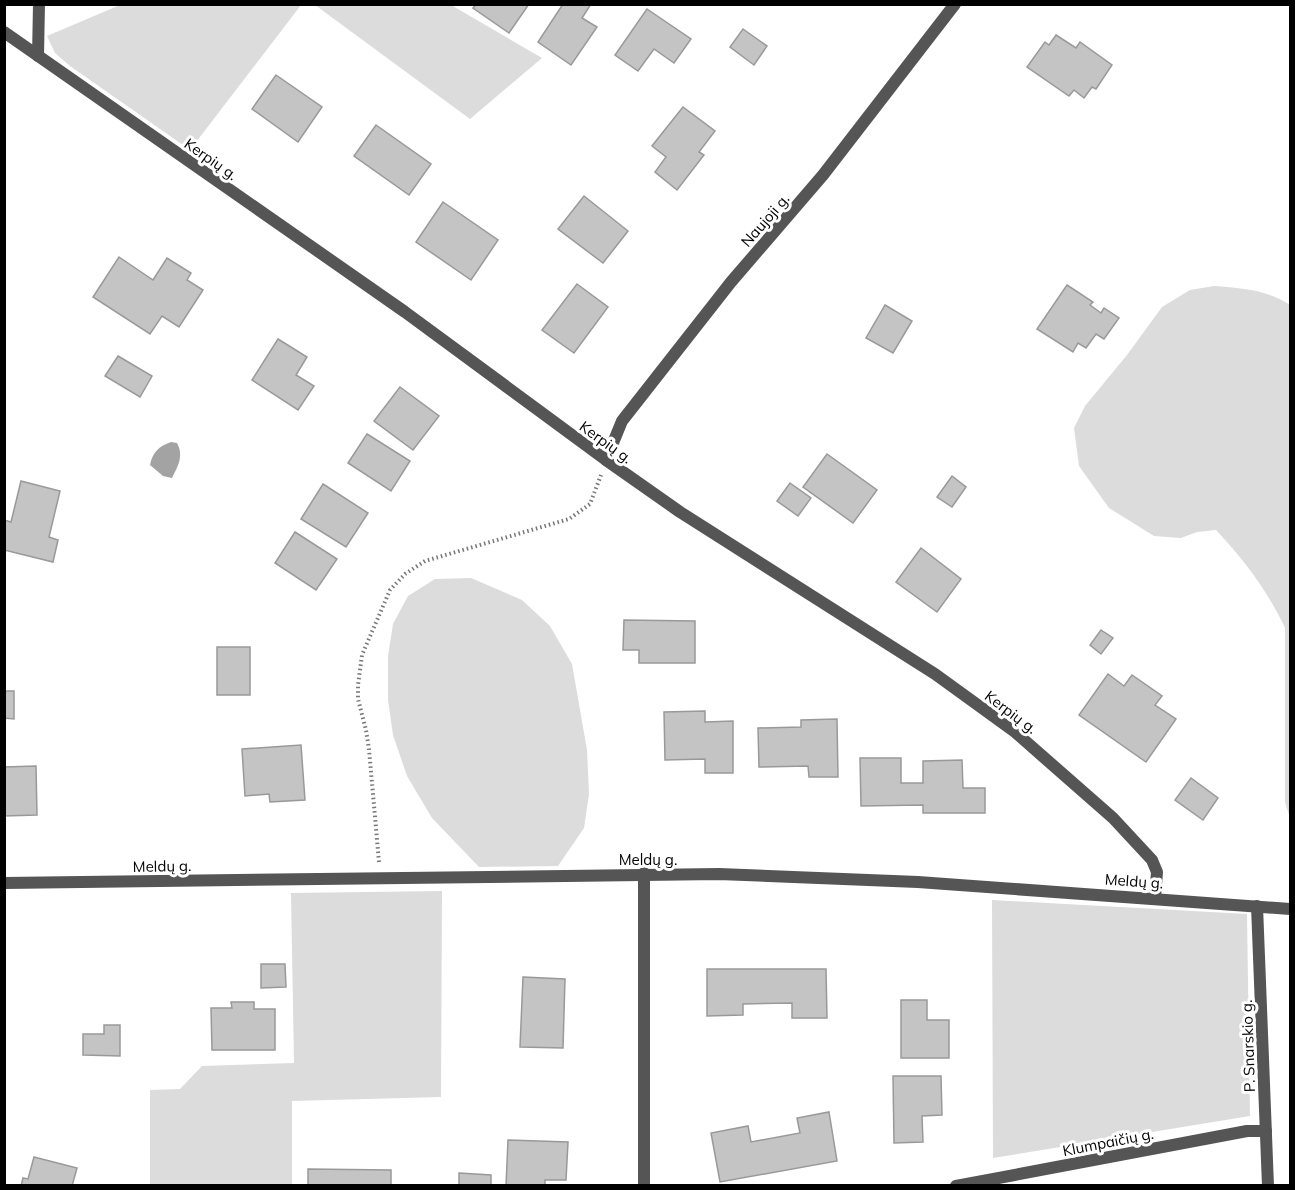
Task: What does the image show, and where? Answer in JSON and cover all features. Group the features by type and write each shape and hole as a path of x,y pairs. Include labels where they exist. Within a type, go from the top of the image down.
{"street":[{"path":"38,56 39,4"},
{"name":"Naujoji g.","path":"606,460 622,421 731,282 823,175 955,4"},
{"name":"Kerpių g.","path":"4,32 395,305 680,512 935,674 1014,732 1106,811 1152,860 1157,872 1155,898"},
{"path":"644,873 644,1185"},
{"name":"Meldų g.","path":"4,883 644,873 825,877 1290,909"},
{"name":"P. Snarskio g.","path":"1257,906 1268,1185"},
{"name":"Klumpaičių g.","path":"956,1185 1247,1131 1266,1131"}],"path":[{"path":"380,878 369,749 358,699 358,685 362,655 390,590 405,574 424,561 569,519 590,504 606,460"}],"shaded area":[{"path":"120,5 301,5 190,150 70,66 55,53 47,36"},
{"path":"315,5 451,5 542,58 470,119"},
{"path":"1214,286 1263,293 1290,305 1290,818 1285,802 1285,628 1271,601 1246,565 1216,530 1197,532 1181,538 1154,536 1109,508 1079,466 1074,428 1085,406 1127,355 1162,307 1190,290"},
{"path":"171,442 177,443 180,452 172,478 163,476 150,465 157,450"},
{"path":"471,578 522,600 550,626 572,664 587,750 589,794 584,828 558,866 479,867 432,818 407,776 393,735 388,700 388,656 393,624 408,596 435,579"},
{"path":"442,891 441,1097 292,1101 292,1185 150,1185 150,1090 180,1089 202,1066 294,1063 291,893"},
{"path":"992,900 1247,914 1250,1116 993,1158"}],"building":[{"path":"476,4 529,4 509,33 473,8"},
{"path":"563,4 591,4 582,18 597,27 571,65 538,42"},
{"path":"647,9 691,39 674,63 654,49 638,71 615,55"},
{"path":"743,29 767,46 754,65 730,47"},
{"path":"1056,35 1076,48 1080,42 1112,65 1096,89 1092,87 1084,98 1074,90 1069,96 1027,67 1045,42 1049,45"},
{"path":"276,75 322,107 298,142 252,109"},
{"path":"683,107 715,131 699,152 704,155 677,190 655,172 666,157 652,146"},
{"path":"376,125 431,164 409,195 354,156"},
{"path":"584,196 628,231 603,263 558,229"},
{"path":"443,202 498,240 471,280 416,242"},
{"path":"119,257 153,280 167,258 191,273 187,280 203,290 179,327 162,316 150,334 93,297"},
{"path":"577,284 608,307 574,353 542,330"},
{"path":"1067,285 1093,302 1090,305 1101,313 1104,308 1119,318 1104,339 1096,334 1086,348 1078,343 1073,352 1037,329"},
{"path":"885,305 912,321 893,353 866,338"},
{"path":"278,339 307,357 296,375 314,386 298,410 252,380"},
{"path":"118,356 152,376 140,397 105,376"},
{"path":"400,387 439,416 413,450 374,421"},
{"path":"367,434 410,461 391,491 348,463"},
{"path":"827,454 877,490 853,523 803,487"},
{"path":"952,476 966,487 952,507 937,497"},
{"path":"21,481 60,491 49,537 58,540 53,562 4,550 4,520 11,522"},
{"path":"790,483 811,498 798,516 777,501"},
{"path":"323,484 368,513 346,547 301,519"},
{"path":"295,532 337,559 316,590 275,563"},
{"path":"921,548 961,579 937,612 896,582"},
{"path":"624,620 695,621 695,663 639,663 639,650 623,650"},
{"path":"1101,630 1113,638 1101,654 1090,645"},
{"path":"217,647 250,647 250,695 217,695"},
{"path":"1108,674 1124,686 1132,675 1162,696 1155,705 1176,719 1146,762 1079,715"},
{"path":"4,691 14,691 14,719 4,718"},
{"path":"705,711 705,722 733,721 733,773 705,773 705,759 665,760 664,712"},
{"path":"837,719 838,777 809,777 808,766 759,767 758,728 801,727 801,720"},
{"path":"301,745 305,800 270,802 269,794 245,796 242,749"},
{"path":"860,758 901,758 901,783 923,783 923,761 962,760 963,788 985,788 985,813 923,813 923,805 861,806"},
{"path":"36,766 37,815 4,816 4,767"},
{"path":"1191,778 1218,798 1203,820 1175,800"},
{"path":"261,964 285,964 286,987 261,988"},
{"path":"707,969 826,969 827,1018 792,1018 792,1003 743,1004 743,1015 707,1016"},
{"path":"523,977 565,979 563,1048 520,1047"},
{"path":"901,1000 927,1000 927,1020 949,1020 949,1058 901,1058"},
{"path":"231,1002 254,1002 254,1009 275,1009 275,1050 212,1050 211,1008 232,1008"},
{"path":"104,1025 120,1025 120,1056 83,1055 83,1034 104,1034"},
{"path":"893,1076 941,1076 942,1115 922,1116 923,1142 894,1143"},
{"path":"829,1112 837,1161 720,1182 711,1133 748,1126 751,1142 800,1133 797,1118"},
{"path":"508,1140 568,1142 566,1180 545,1180 545,1186 506,1186"},
{"path":"34,1157 77,1168 72,1186 21,1186 23,1178 28,1179"},
{"path":"308,1169 391,1170 391,1186 308,1186"},
{"path":"459,1173 491,1175 491,1186 459,1186"}]}
